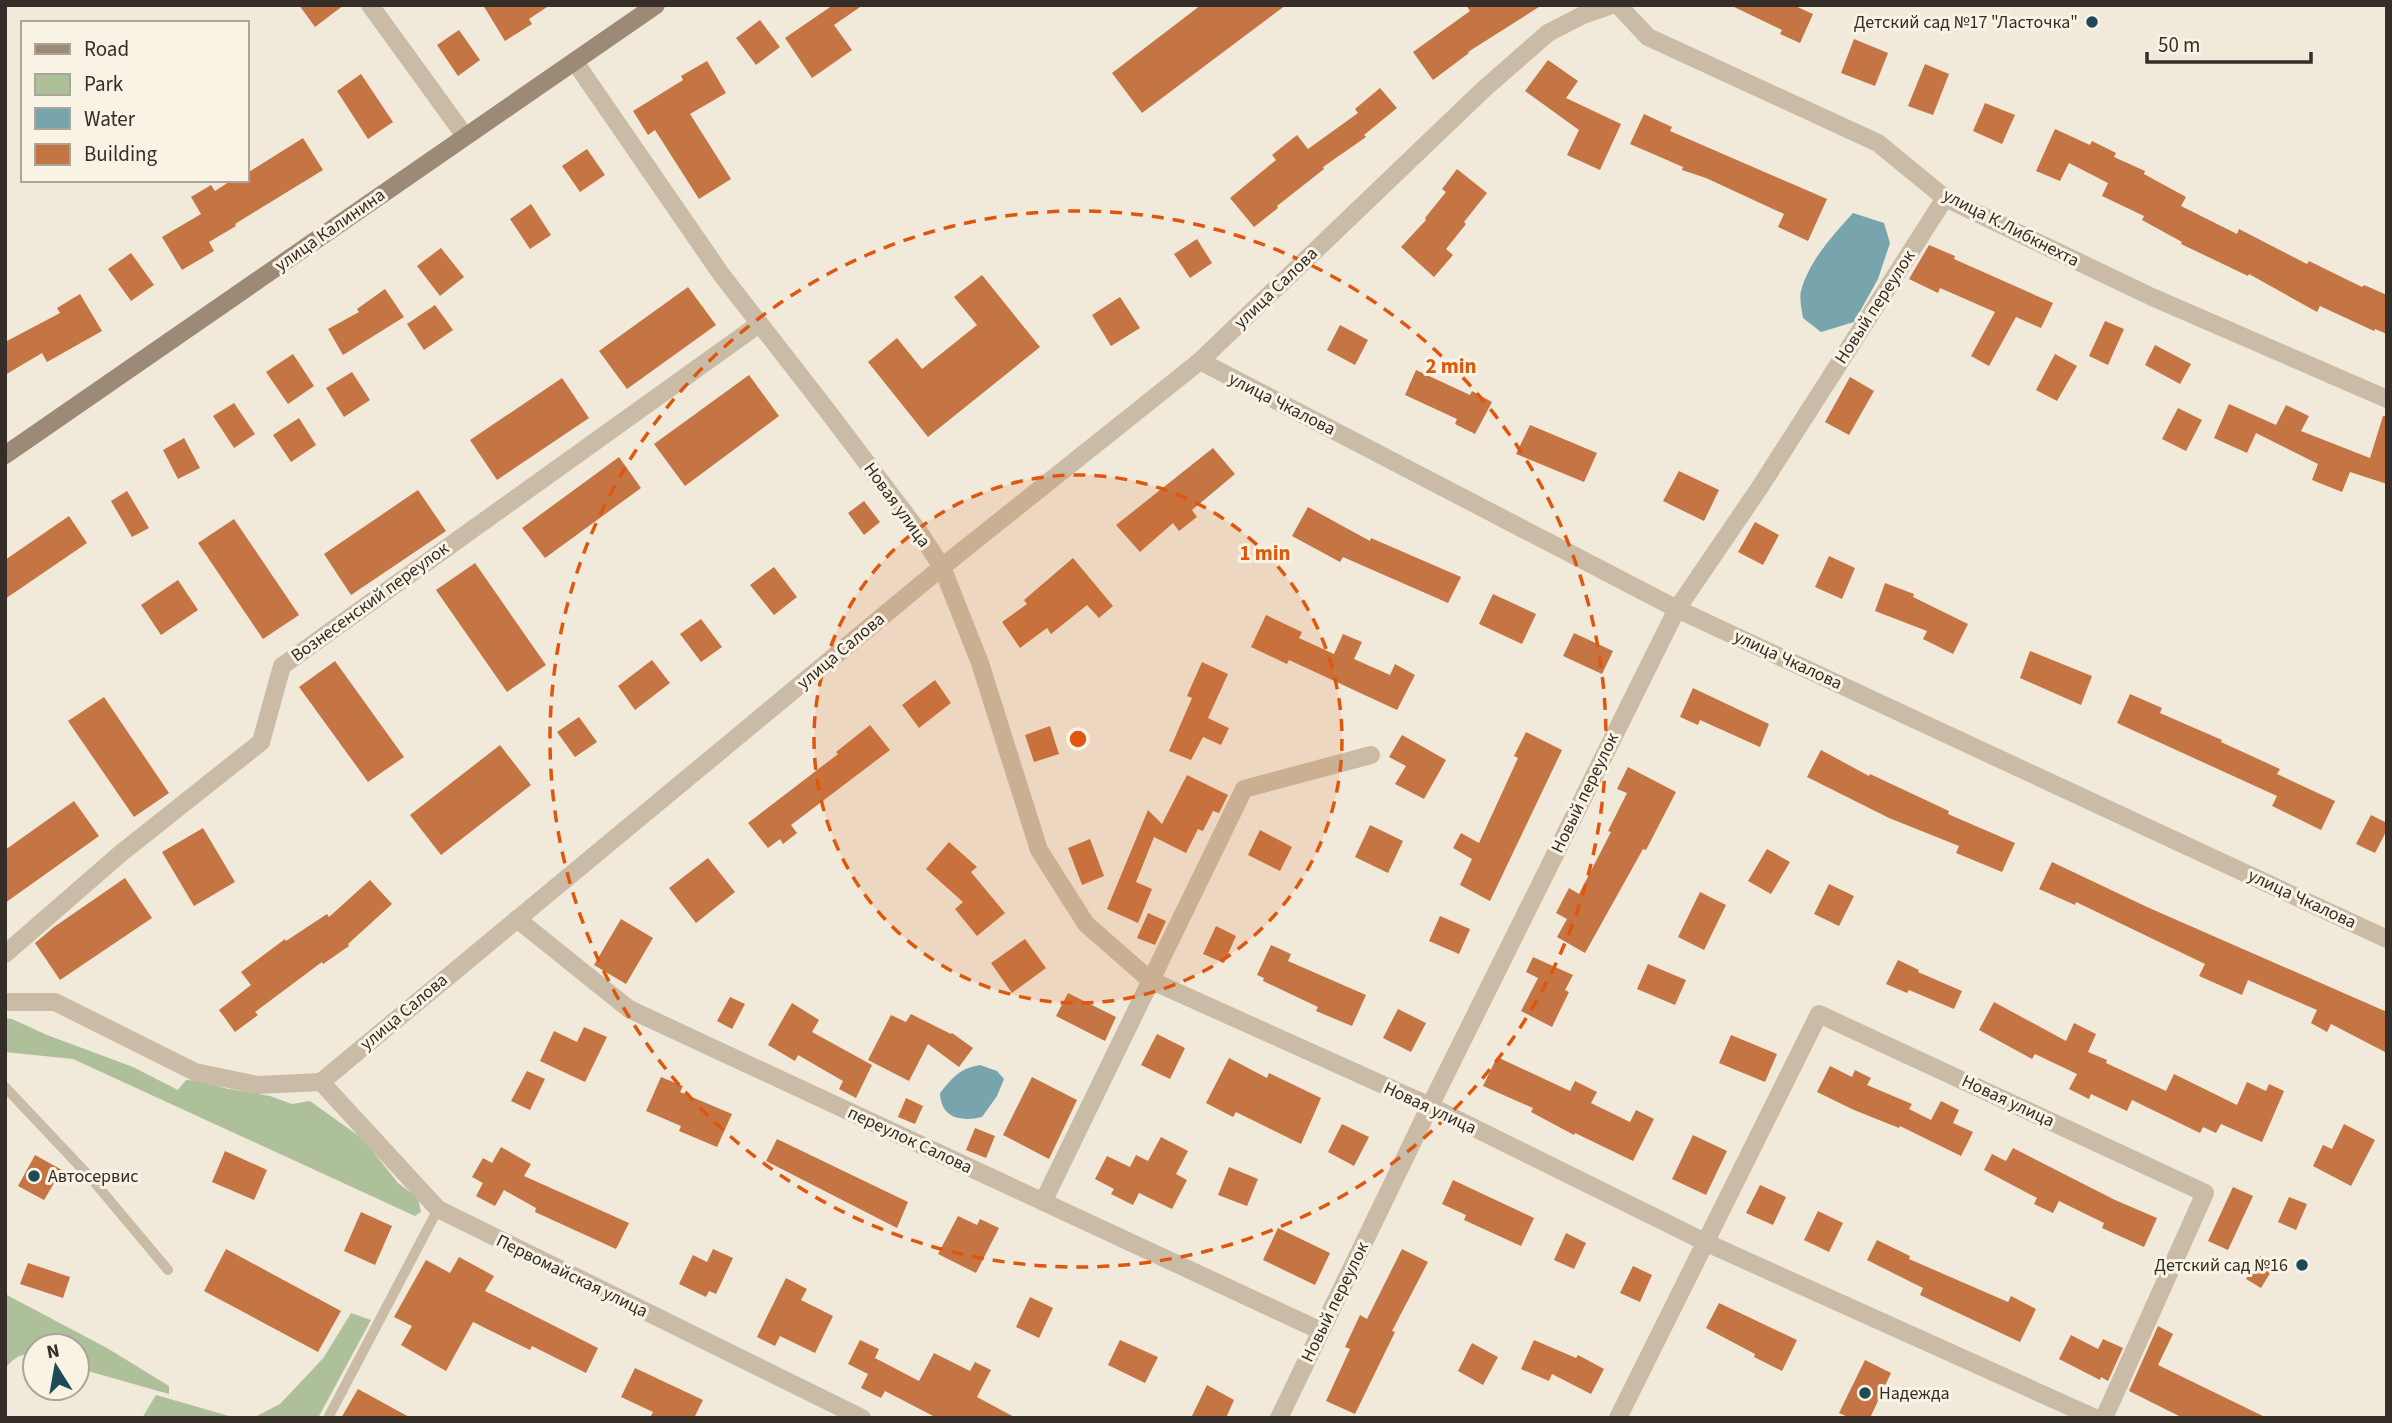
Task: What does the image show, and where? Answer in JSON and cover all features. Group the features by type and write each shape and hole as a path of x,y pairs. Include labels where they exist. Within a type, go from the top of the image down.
{"main road":[{"name":"улица Калинина","path":"5,455 656,5"}],"street":[{"path":"370,5 465,136"},
{"name":"улица Салова","path":"321,1082 942,567 1200,361 1484,89 1548,33 1583,15 1612,5"},
{"name":"улица К.Либкнехта","path":"1618,5 1648,37 1878,143 1945,198 2152,297 2387,399"},
{"name":"Новая улица","path":"575,62 721,274 919,532 942,567 980,663 1039,850 1086,924 1150,980 1430,1106 1707,1243 2095,1418"},
{"name":"Новый переулок","path":"1279,1418 1430,1106 1677,609 1760,487 1945,198"},
{"name":"Вознесенский переулок","path":"5,954 121,854 261,742 282,666 759,324"},
{"name":"улица Чкалова","path":"1200,361 1677,609 2387,939"},
{"path":"1043,1202 1244,789 1371,755"},
{"name":"переулок Салова","path":"517,919 628,1009 1321,1331"},
{"path":"5,1002 55,1002 195,1072 257,1085 321,1082"},
{"name":"Новая улица","path":"1618,1418 1819,1014 2205,1193 2104,1418"},
{"name":"Первомайская улица","path":"321,1082 438,1209 862,1418"}],"lane":[{"path":"5,1087 90,1177 168,1270"},
{"path":"328,1418 438,1209"}],"green space":[{"path":"5,1018 133,1067 178,1090 186,1080 201,1081 270,1096 292,1104 310,1101 363,1139 398,1183 418,1198 421,1212 415,1216 73,1059 5,1052"},
{"path":"5,1294 77,1332 21,1332 21,1356 5,1368"},
{"path":"351,1313 371,1320 318,1418 253,1418 280,1404 315,1367"},
{"path":"91,1340 169,1386 169,1394 91,1372"},
{"path":"156,1395 236,1418 142,1418"}],"water":[{"path":"1853,213 1884,223 1890,243 1878,279 1854,322 1821,332 1803,318 1801,291 1816,259"},
{"path":"980,1065 997,1071 1004,1079 997,1096 982,1117 966,1119 953,1116 944,1108 940,1093 957,1074"}],"building":[{"path":"299,5 344,5 315,27"},
{"path":"483,5 550,5 529,19 532,24 505,41"},
{"path":"833,5 863,5 834,25 852,50 812,78 785,38"},
{"path":"1201,5 1286,5 1142,113 1112,73"},
{"path":"1466,5 1542,5 1468,52 1433,80 1413,52 1470,11"},
{"path":"1730,5 1793,5 1813,14 1800,43 1780,34 1782,30"},
{"path":"760,20 780,47 756,65 736,38"},
{"path":"459,30 480,60 458,76 437,45"},
{"path":"1854,39 1888,53 1875,86 1841,73"},
{"path":"1548,60 1578,81 1566,98 1621,124 1600,170 1567,155 1579,130 1525,91"},
{"path":"707,61 726,93 690,114 731,179 699,199 655,130 648,135 633,111 683,80 681,76"},
{"path":"1925,64 1949,74 1933,115 1908,106"},
{"path":"361,74 393,122 368,139 337,91"},
{"path":"1380,88 1397,108 1364,135 1366,137 1323,167 1324,169 1254,227 1230,198 1276,160 1272,155 1297,135 1308,149 1358,113 1355,109"},
{"path":"1985,103 2015,115 2002,144 1973,131"},
{"path":"1644,114 1672,127 1670,131 1827,199 1808,241 1778,227 1784,214 1706,178 1682,170 1683,167 1630,144"},
{"path":"2055,129 2090,145 2092,141 2116,153 2114,157 2145,171 2144,174 2186,197 2181,206 2237,234 2239,229 2307,264 2309,261 2362,287 2364,285 2387,295 2387,334 2375,329 2374,331 2320,306 2317,312 2249,274 2248,276 2181,244 2182,242 2142,220 2144,216 2102,196 2108,183 2069,163 2060,181 2036,171"},
{"path":"303,138 323,170 209,242 214,251 182,270 162,237 201,214 191,197 211,185 215,191 229,182 248,182 248,172"},
{"path":"587,149 605,175 580,192 562,166"},
{"path":"1457,169 1487,193 1446,249 1453,255 1434,277 1401,247 1426,220 1446,192 1442,189"},
{"path":"531,204 551,235 530,249 510,219"},
{"path":"1197,239 1212,263 1190,278 1174,254"},
{"path":"1929,245 2053,303 2041,328 2016,317 1989,366 1971,356 1995,312 1940,288 1938,293 1909,279"},
{"path":"441,248 464,277 440,296 417,266"},
{"path":"131,253 154,285 131,301 108,269"},
{"path":"982,275 1040,347 928,437 868,362 897,338 922,369 977,325 954,297"},
{"path":"688,287 716,325 627,389 599,351"},
{"path":"385,289 404,317 343,355 328,329 359,312 357,309"},
{"path":"80,294 102,331 47,362 42,353 5,375 5,342 60,313 57,308"},
{"path":"1120,297 1140,328 1111,346 1092,315"},
{"path":"435,305 453,330 424,350 407,324"},
{"path":"2105,321 2124,329 2108,365 2089,356"},
{"path":"1340,325 1368,340 1355,365 1327,350"},
{"path":"2155,345 2191,364 2180,384 2145,365"},
{"path":"293,354 314,386 288,404 266,372"},
{"path":"2055,354 2077,366 2057,401 2036,390"},
{"path":"1416,370 1470,395 1472,391 1492,402 1475,434 1455,424 1457,419 1405,395"},
{"path":"352,372 370,400 344,417 326,388"},
{"path":"749,375 779,416 685,486 654,444"},
{"path":"1850,377 1874,391 1849,435 1825,422"},
{"path":"562,378 589,418 497,480 470,440"},
{"path":"234,403 255,434 234,448 213,416"},
{"path":"2229,404 2276,425 2286,405 2309,416 2301,431 2370,458 2383,416 2387,416 2387,484 2350,472 2342,492 2312,480 2318,464 2256,433 2247,453 2214,438"},
{"path":"2178,408 2202,420 2186,451 2162,439"},
{"path":"299,418 316,445 291,462 273,435"},
{"path":"1530,425 1597,453 1584,482 1516,454"},
{"path":"184,438 200,468 178,479 163,450"},
{"path":"1213,448 1235,474 1192,510 1197,517 1179,531 1173,523 1140,552 1116,525"},
{"path":"619,457 641,488 545,558 522,528"},
{"path":"1679,471 1719,490 1704,521 1663,501"},
{"path":"418,490 446,531 351,595 324,554"},
{"path":"127,491 149,528 132,537 111,501"},
{"path":"864,501 880,522 864,535 848,513"},
{"path":"1308,507 1370,541 1371,538 1461,577 1448,603 1343,557 1340,562 1292,536"},
{"path":"69,516 87,543 5,599 5,560"},
{"path":"234,519 299,615 263,639 198,543"},
{"path":"1755,522 1779,535 1763,565 1738,552"},
{"path":"1829,556 1855,568 1842,599 1815,587"},
{"path":"1073,558 1113,606 1099,618 1087,605 1051,634 1047,628 1020,648 1002,622 1027,604 1024,600"},
{"path":"475,563 546,665 507,692 436,590"},
{"path":"774,567 797,597 774,615 750,585"},
{"path":"178,580 198,610 161,635 141,605"},
{"path":"1885,583 1914,594 1913,597 1968,624 1953,654 1923,639 1927,631 1875,611"},
{"path":"1493,594 1536,614 1522,644 1479,624"},
{"path":"1266,615 1302,632 1299,638 1334,654 1343,634 1362,642 1354,659 1390,675 1395,664 1415,675 1397,710 1289,660 1287,664 1251,647"},
{"path":"701,619 722,647 701,662 680,634"},
{"path":"1574,633 1613,651 1602,674 1563,656"},
{"path":"2030,651 2092,676 2081,705 2020,678"},
{"path":"652,660 670,683 635,710 618,686"},
{"path":"335,661 404,757 368,782 299,687"},
{"path":"1202,662 1228,674 1208,718 1229,728 1221,745 1203,737 1191,760 1169,751 1192,698 1187,696"},
{"path":"935,680 951,703 919,728 902,705"},
{"path":"1693,688 1769,724 1760,747 1700,720 1698,725 1680,717"},
{"path":"2130,694 2162,708 2160,713 2280,769 2277,774 2335,801 2321,830 2272,806 2277,796 2117,723"},
{"path":"104,697 169,793 134,817 68,721"},
{"path":"579,717 597,742 575,757 557,732"},
{"path":"870,725 890,750 791,825 797,833 783,844 780,839 768,848 748,823 838,754 836,752"},
{"path":"1050,726 1059,754 1034,762 1025,735"},
{"path":"1526,732 1562,750 1490,901 1460,885 1472,859 1453,848 1461,833 1479,843 1518,758 1514,756"},
{"path":"1402,735 1446,760 1424,799 1395,784 1406,766 1389,757"},
{"path":"500,745 531,785 441,855 410,815"},
{"path":"1821,750 1869,776 1870,774 1949,811 1948,814 2015,843 2002,872 1956,853 1959,846 1889,818 1807,777"},
{"path":"1628,767 1676,792 1646,850 1643,849 1585,953 1557,937 1567,919 1556,913 1569,888 1579,894 1611,832 1608,831 1627,793 1617,789"},
{"path":"1187,775 1228,795 1219,813 1213,811 1203,831 1198,829 1186,853 1154,837 1136,882 1152,889 1138,923 1107,909 1148,810 1162,824"},
{"path":"74,801 99,836 5,903 5,850"},
{"path":"2371,815 2387,823 2387,830 2375,853 2356,844"},
{"path":"1370,825 1403,841 1388,873 1355,857"},
{"path":"203,828 235,882 194,906 162,852"},
{"path":"1260,830 1292,847 1280,871 1248,855"},
{"path":"1090,839 1104,876 1082,885 1068,848"},
{"path":"949,842 977,867 971,872 1005,913 977,936 955,909 963,902 926,869"},
{"path":"1767,849 1790,862 1771,894 1748,881"},
{"path":"708,858 735,892 696,923 669,888"},
{"path":"2052,862 2147,907 2387,1012 2387,1053 2331,1024 2327,1032 2311,1023 2317,1010 2248,980 2242,995 2199,976 2205,964 2076,902 2075,905 2039,889"},
{"path":"125,878 152,918 60,980 35,943"},
{"path":"370,880 392,904 348,944 349,946 323,964 322,962 255,1012 258,1015 235,1032 219,1010 251,985 241,972 285,939 286,941 327,914 329,917"},
{"path":"1829,884 1854,896 1839,926 1814,914"},
{"path":"1700,892 1726,905 1704,950 1678,937"},
{"path":"1148,913 1166,921 1155,945 1137,938"},
{"path":"1440,916 1470,929 1459,954 1429,941"},
{"path":"621,919 653,938 626,984 594,965"},
{"path":"1216,926 1236,936 1224,963 1203,954"},
{"path":"1025,939 1046,968 1012,993 991,963"},
{"path":"1271,945 1291,954 1288,961 1366,995 1352,1026 1316,1011 1318,1007 1263,981 1264,978 1257,975"},
{"path":"1533,957 1573,975 1565,990 1569,992 1552,1027 1521,1011 1538,978 1526,972"},
{"path":"1898,960 1962,991 1954,1009 1909,990 1907,993 1886,984"},
{"path":"1648,964 1686,980 1675,1005 1637,989"},
{"path":"1068,993 1116,1017 1105,1041 1056,1016"},
{"path":"730,997 745,1004 732,1029 717,1021"},
{"path":"1994,1002 2066,1041 2074,1023 2096,1034 2088,1052 2166,1091 2174,1074 2237,1105 2247,1082 2266,1091 2269,1084 2284,1091 2262,1142 2221,1124 2216,1133 2203,1127 2200,1133 2132,1100 2127,1111 2091,1094 2089,1099 2069,1089 2077,1074 2035,1054 2032,1059 1979,1030"},
{"path":"792,1003 819,1020 812,1032 872,1065 856,1098 839,1089 843,1081 798,1055 795,1061 768,1045"},
{"path":"1398,1009 1426,1023 1411,1052 1383,1038"},
{"path":"911,1014 952,1033 973,1048 959,1067 928,1044 909,1081 868,1060 891,1015 906,1022"},
{"path":"584,1027 607,1037 585,1082 540,1061 554,1031 577,1042"},
{"path":"1157,1034 1185,1048 1170,1079 1141,1065"},
{"path":"1731,1035 1777,1054 1765,1082 1719,1063"},
{"path":"1497,1057 1570,1091 1575,1081 1597,1092 1591,1103 1630,1122 1636,1110 1654,1119 1633,1161 1575,1133 1574,1135 1531,1112 1533,1108 1483,1086"},
{"path":"1229,1058 1267,1078 1269,1073 1321,1098 1301,1144 1236,1112 1233,1117 1206,1103"},
{"path":"1830,1066 1852,1077 1855,1070 1871,1078 1867,1085 1912,1104 1909,1109 1931,1120 1941,1101 1959,1110 1953,1123 1973,1132 1961,1156 1900,1126 1899,1128 1854,1110 1817,1092"},
{"path":"527,1071 545,1079 530,1110 511,1101"},
{"path":"661,1077 683,1086 680,1092 732,1114 717,1147 679,1131 681,1126 646,1111"},
{"path":"1032,1077 1077,1100 1049,1159 1003,1135"},
{"path":"906,1098 923,1106 915,1124 898,1117"},
{"path":"1342,1124 1369,1137 1354,1166 1328,1152"},
{"path":"2344,1124 2375,1140 2351,1186 2313,1166 2323,1145 2332,1149"},
{"path":"975,1128 995,1136 986,1158 966,1150"},
{"path":"1693,1135 1727,1151 1706,1195 1672,1179"},
{"path":"1161,1137 1188,1151 1176,1174 1187,1180 1172,1209 1139,1193 1133,1205 1111,1194 1114,1189 1095,1179 1107,1156 1130,1167 1136,1155 1148,1161"},
{"path":"777,1139 908,1202 897,1228 766,1161"},
{"path":"501,1147 531,1164 524,1176 629,1223 616,1249 535,1212 536,1208 504,1190 495,1206 476,1196 483,1183 472,1177 483,1158 492,1163"},
{"path":"2013,1148 2115,1200 2157,1218 2144,1247 2102,1228 2104,1223 2059,1201 2053,1213 2034,1204 2037,1198 1984,1170 1992,1154 2006,1161"},
{"path":"225,1151 267,1170 254,1200 212,1182"},
{"path":"35,1155 62,1170 44,1200 18,1186"},
{"path":"1229,1167 1258,1179 1247,1206 1218,1195"},
{"path":"1453,1180 1534,1218 1521,1246 1464,1220 1466,1215 1442,1204"},
{"path":"1760,1185 1786,1197 1773,1225 1746,1213"},
{"path":"2233,1187 2253,1196 2228,1250 2208,1241"},
{"path":"2289,1197 2307,1204 2296,1230 2278,1222"},
{"path":"1818,1211 1843,1223 1829,1252 1804,1240"},
{"path":"361,1212 392,1226 375,1265 344,1251"},
{"path":"958,1216 977,1225 980,1219 999,1228 976,1273 938,1254"},
{"path":"1278,1228 1330,1253 1315,1285 1263,1260"},
{"path":"1566,1233 1586,1243 1574,1269 1554,1260"},
{"path":"1877,1240 1910,1256 1909,1259 2008,1302 2011,1296 2036,1309 2020,1342 1920,1295 1923,1288 1867,1260"},
{"path":"226,1249 341,1311 318,1352 204,1291"},
{"path":"713,1249 733,1258 716,1294 709,1291 706,1297 679,1284 693,1255 707,1262"},
{"path":"1402,1249 1428,1262 1392,1331 1395,1332 1355,1414 1326,1401 1350,1349 1345,1347 1360,1315 1367,1319"},
{"path":"2260,1256 2275,1265 2261,1288 2246,1279"},
{"path":"459,1257 494,1276 485,1291 598,1348 586,1373 532,1346 530,1350 473,1322 446,1371 401,1345 412,1326 394,1317 426,1260 450,1273"},
{"path":"28,1263 70,1277 63,1298 20,1284"},
{"path":"1633,1266 1652,1275 1640,1302 1620,1293"},
{"path":"786,1278 807,1289 801,1300 833,1316 815,1353 780,1336 775,1346 757,1337"},
{"path":"1030,1297 1053,1308 1039,1338 1016,1327"},
{"path":"1719,1303 1797,1340 1782,1371 1706,1328"},
{"path":"2158,1326 2173,1334 2158,1365 2267,1418 2183,1418 2129,1391"},
{"path":"2071,1335 2098,1349 2103,1339 2123,1348 2108,1381 2101,1377 2100,1380 2059,1359"},
{"path":"860,1340 879,1349 875,1358 919,1381 934,1353 970,1371 975,1362 991,1370 977,1397 1016,1418 937,1418 885,1391 881,1398 861,1388 868,1374 848,1364"},
{"path":"1120,1340 1158,1357 1145,1383 1108,1365"},
{"path":"1534,1340 1576,1358 1578,1355 1604,1369 1591,1394 1552,1374 1549,1381 1521,1369"},
{"path":"1472,1343 1498,1357 1483,1385 1458,1371"},
{"name":"Надежда","path":"1865,1360 1891,1373 1870,1418 1850,1418 1839,1413"},
{"path":"635,1368 703,1400 694,1418 650,1418 653,1412 621,1397"},
{"path":"1207,1385 1234,1400 1226,1418 1191,1418"},
{"path":"358,1389 411,1418 341,1418"}],"place":[{"name":"Детский сад №17 \"Ласточка\"","path":"2092,22"},
{"name":"Автосервис","path":"34,1176"},
{"name":"Детский сад №16","path":"2302,1265"},
{"name":"Надежда","path":"1865,1393"}]}
